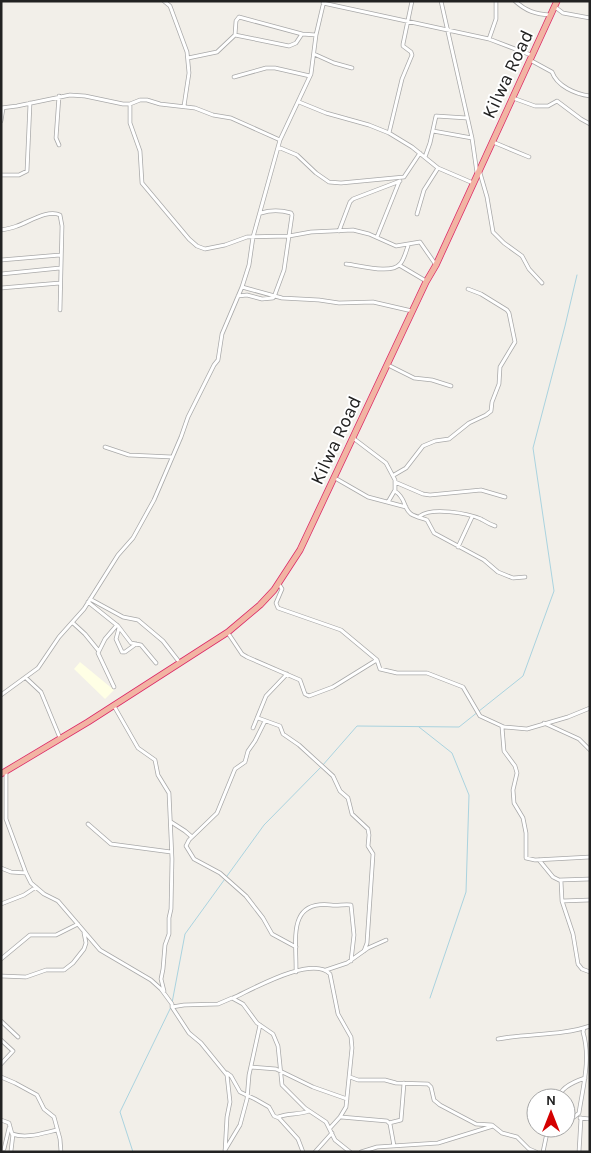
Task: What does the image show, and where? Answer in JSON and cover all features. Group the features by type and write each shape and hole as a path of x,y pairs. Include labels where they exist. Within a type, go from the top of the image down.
{"highway":[{"name":"Kilwa Road","path":"4,772 113,706 228,632 260,605 279,583 300,550 412,311 436,265 556,4"}],"street":[{"path":"164,1 171,9 188,58 189,73 184,106"},
{"path":"389,133 402,79 412,55 403,44 412,1"},
{"path":"441,1 478,172 487,197 493,232 522,256 536,278 542,283"},
{"path":"489,39 496,19 496,1"},
{"path":"515,1 526,11 550,15"},
{"path":"1,694 38,668 89,601 112,563 133,538 154,500 188,417 210,372 218,361 222,334 249,265 253,236 280,140 310,76 323,2 489,39 531,57 552,72 553,76 565,87 590,96"},
{"path":"556,4 564,13 590,18"},
{"path":"188,58 217,52 236,35 236,21 239,17 302,34 316,35"},
{"path":"236,35 289,46 296,43 302,34"},
{"path":"314,54 334,63 352,68"},
{"path":"234,77 266,68 275,68 310,76"},
{"path":"1,121 2,108 76,94 114,103 130,104 140,100 195,108 213,116 231,118 280,140"},
{"path":"59,96 56,138 59,145"},
{"path":"512,98 535,106 548,106 557,101 590,124"},
{"path":"299,102 326,113 369,125 389,133 420,153 438,168 473,183"},
{"path":"1,175 19,175 27,171 30,103"},
{"path":"130,104 130,123 140,151 142,183 197,246 205,249 253,236 289,236 311,232 359,231 396,246 421,242 436,265"},
{"path":"425,157 433,131 434,117 438,115 467,118"},
{"path":"433,131 472,138"},
{"path":"492,142 530,157"},
{"path":"278,147 296,156 329,182 340,183 404,177"},
{"path":"377,237 400,181 420,153"},
{"path":"417,214 424,190 438,168"},
{"path":"339,231 350,202 353,199 400,181"},
{"path":"260,213 269,211 290,213 292,215 284,270 274,297"},
{"path":"1,230 15,227 46,215 58,213 62,226 60,310"},
{"path":"399,266 408,245"},
{"path":"1,260 60,255"},
{"path":"346,264 383,269 399,266 426,282"},
{"path":"1,274 60,268"},
{"path":"1,288 60,283"},
{"path":"242,287 274,297 290,299"},
{"path":"394,475 406,468 424,445 449,439 469,423 491,411 492,402 499,384 500,367 514,344 514,335 507,310 481,294 468,289"},
{"path":"238,297 246,295 262,299 319,300 339,303 373,302 412,311"},
{"path":"388,364 414,378 432,380 451,386"},
{"path":"352,438 386,463 394,475 394,490 388,502"},
{"path":"105,446 129,455 172,458"},
{"path":"334,477 368,497 406,507"},
{"path":"395,482 430,495 481,490 505,497"},
{"path":"394,490 403,497 406,507 411,514 428,521 434,533 484,560 504,575 513,578 525,577"},
{"path":"419,517 427,512 446,512 472,517 495,526"},
{"path":"458,547 472,517"},
{"path":"279,583 282,590 276,603 277,608 341,630 357,642 377,662 380,669 397,673 428,673 463,687 480,716 502,727 523,729 568,717 590,708"},
{"path":"89,601 118,626 131,642 140,644 156,663"},
{"path":"89,601 123,618 138,620 160,637 180,663"},
{"path":"73,623 98,650 98,656 114,687"},
{"path":"118,626 116,639 122,652 126,652 136,644"},
{"path":"98,650 118,626"},
{"path":"228,632 242,654 300,680 306,694 311,696 333,687 375,661 377,662"},
{"path":"253,728 266,696 287,674"},
{"path":"26,678 41,692 60,739"},
{"path":"113,706 136,746 155,761 158,775 169,794 171,910 161,980 164,993"},
{"path":"258,718 280,726 283,734 299,745 331,773 340,790 348,798 352,814 369,832 368,846 373,854 368,943 364,951"},
{"path":"265,721 255,742 248,751 245,762 234,771 217,813 187,842 186,846 194,859 222,874 249,898 272,934 296,947"},
{"path":"543,723 579,739 590,750"},
{"path":"502,727 504,751 517,773 513,790 514,802 523,818 526,833 526,858 538,860 590,857"},
{"path":"4,772 6,819 31,883 44,894 58,901 100,950 144,974 156,984 172,1004 172,1007 189,1033 201,1043 231,1076 240,1092 269,1108 274,1116 298,1139 303,1152"},
{"path":"1,810 6,811"},
{"path":"170,822 192,837"},
{"path":"88,824 111,844 171,852"},
{"path":"538,860 553,877 560,880 590,879"},
{"path":"1,868 10,872 26,873"},
{"path":"560,880 562,901 572,934 578,964 582,969 590,972"},
{"path":"1,904 24,895 36,887"},
{"path":"562,901 590,900"},
{"path":"296,972 298,918 302,912 319,904 350,904 354,935 351,961"},
{"path":"1,959 30,935 58,934 78,924"},
{"path":"1,976 26,977 46,970 64,970 73,963 84,949 86,943 84,932"},
{"path":"172,1007 218,1004 270,980 296,972 314,969 325,970 351,961 364,951 386,940"},
{"path":"325,970 330,977 339,1017 352,1039 346,1107 341,1117 330,1128"},
{"path":"233,998 243,1004 260,1025 273,1034 277,1042 282,1085 309,1111 326,1122 335,1140 350,1152"},
{"path":"1,1021 18,1037"},
{"path":"225,1151 240,1125 260,1025"},
{"path":"498,1039 522,1035 577,1031 590,1026"},
{"path":"576,1115 579,1113 587,1059 584,1028"},
{"path":"1,1064 13,1051 2,1042"},
{"path":"251,1067 274,1068 313,1088 347,1098"},
{"path":"225,1071 228,1076 230,1094 225,1151"},
{"path":"1,1077 37,1095 45,1110 54,1117 60,1139 60,1152"},
{"path":"349,1077 358,1080 385,1080 429,1084 434,1100 440,1105 476,1124 489,1124 502,1133 517,1137 536,1152"},
{"path":"566,1088 585,1078"},
{"path":"341,1117 382,1120 389,1123 401,1120 404,1083"},
{"path":"277,1117 309,1111"},
{"path":"576,1117 590,1119"},
{"path":"579,1152 581,1118"},
{"path":"1,1120 7,1121 10,1125 13,1134 12,1152 3,1149 10,1125"},
{"path":"389,1123 394,1146"},
{"path":"361,1152 377,1147 438,1143 493,1126"},
{"path":"13,1134 28,1136 58,1130"},
{"path":"315,1152 332,1133"},
{"path":"543,1152 546,1138"}],"shaded area":[{"path":"80,662 114,690 105,699 74,669"}],"waterway":[{"path":"172,1003 185,934 264,825 322,766 357,726 459,727 523,676 554,591 533,448 577,275"},
{"path":"419,727 452,753 469,795 466,892 430,998"},
{"path":"133,1152 120,1112 171,1007"}]}
